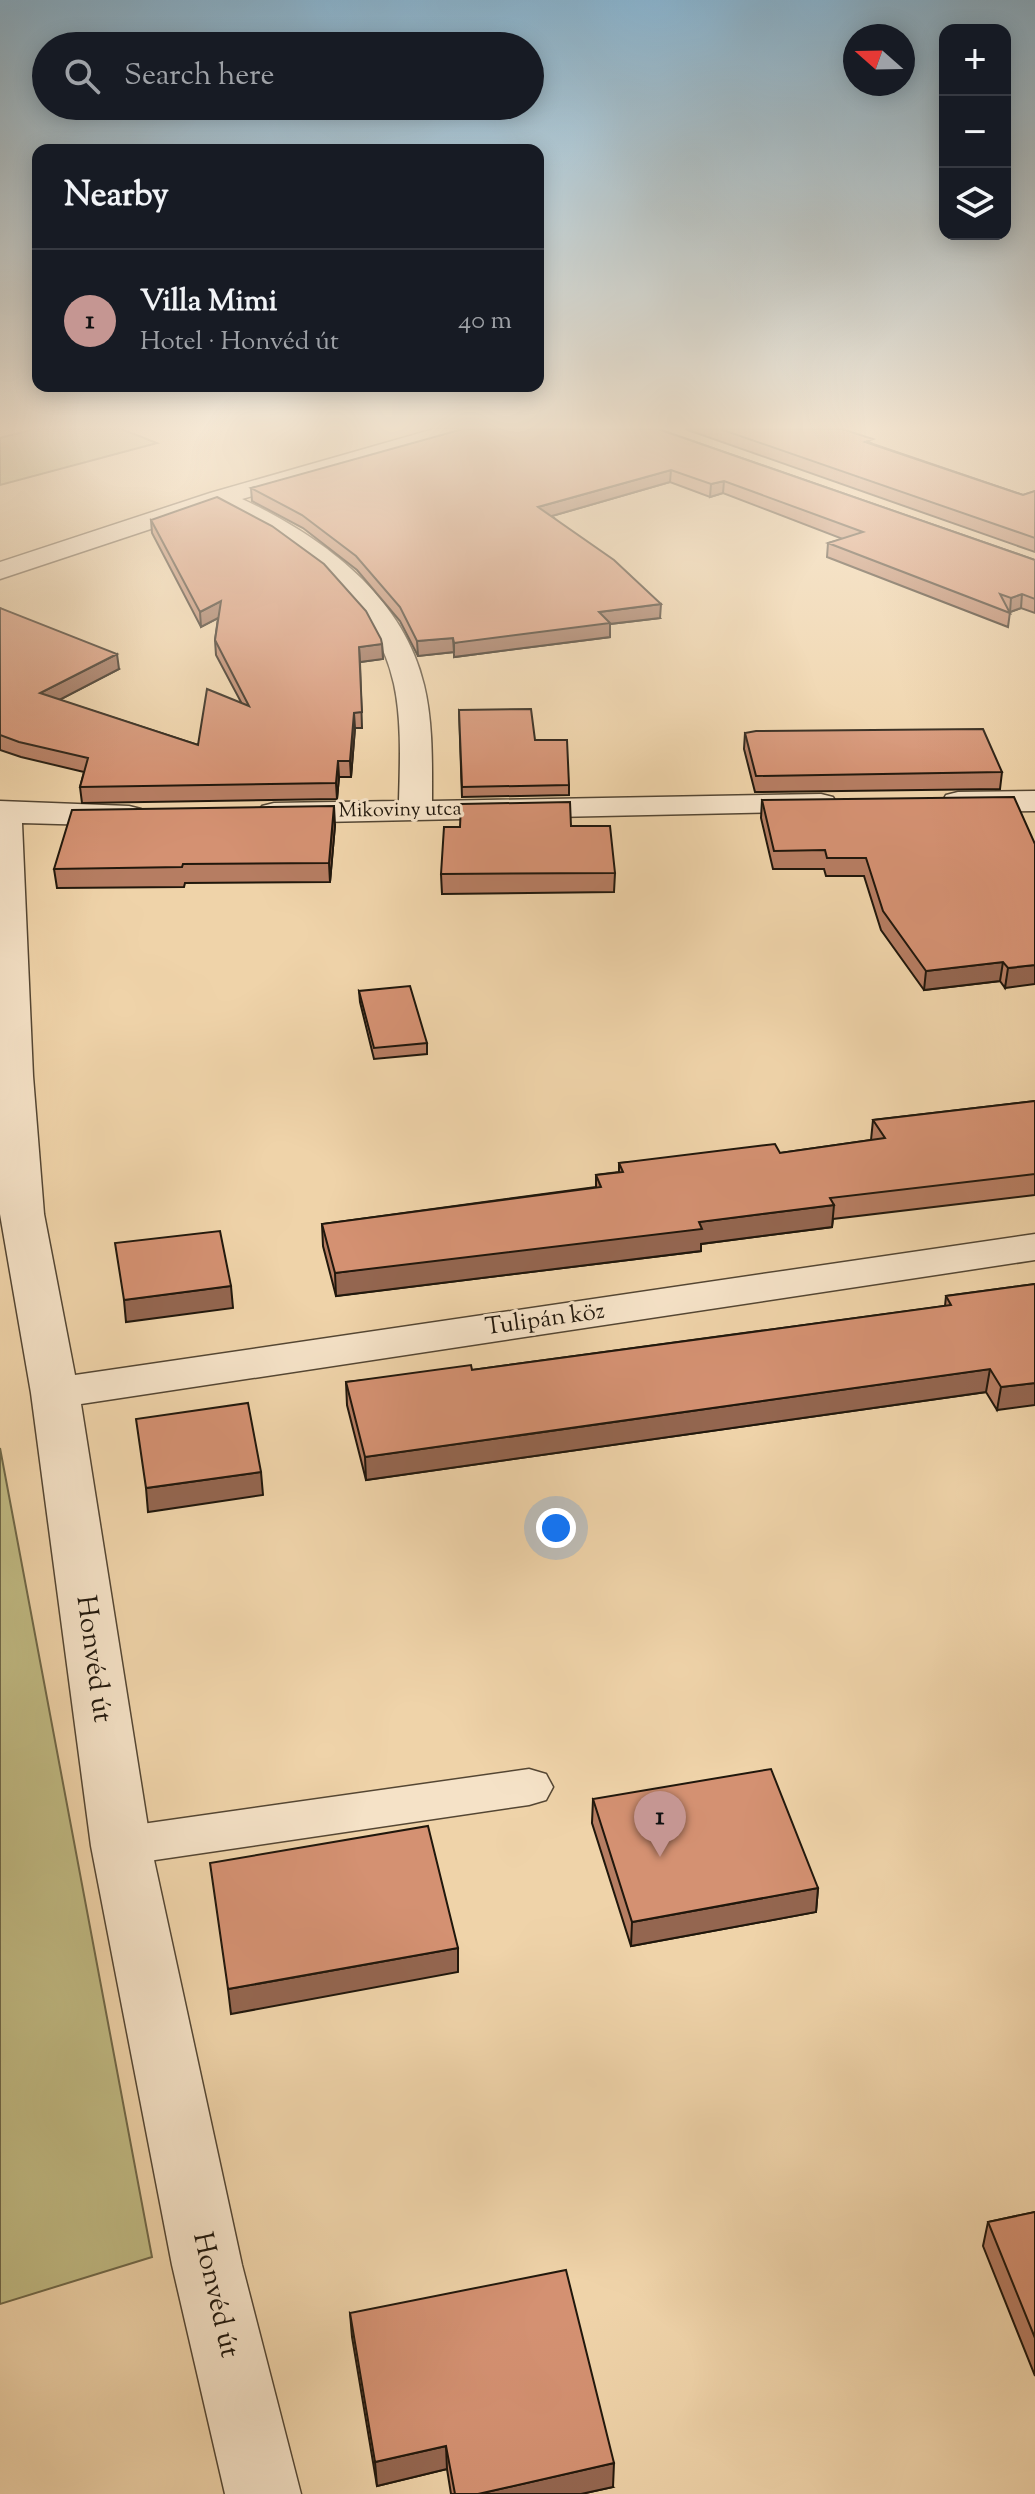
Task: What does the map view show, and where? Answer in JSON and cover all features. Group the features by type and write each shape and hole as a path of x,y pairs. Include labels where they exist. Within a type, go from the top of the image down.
{"street":[{"path":"0,571 77,545"},
{"path":"309,545 326,557 374,607 408,679 415,810"},
{"path":"924,803 1035,801"},
{"name":"Mikoviny utca","path":"242,814 844,804"},
{"path":"2,813 165,815"},
{"name":"Honvéd út","path":"2,813 6,1078 22,1214 55,1393 121,1846 207,2265 263,2494"},
{"name":"Tulipán köz","path":"55,1393 1035,1247"}],"lane":[{"path":"121,1846 529,1787"}],"shaded area":[{"path":"0,1448 152,2257 0,2304"}],"building":[{"path":"165,545 299,545 324,564 366,611 382,644 359,647 362,712 354,713 350,761 338,761 336,783 80,787 88,758 0,735 0,608 117,654 40,693 198,745 207,689 249,706 215,640 221,601 200,612"},
{"path":"342,545 593,545 614,560 661,604 599,612 610,623 454,643 453,638 417,641 400,607 356,556"},
{"path":"834,545 993,545 1035,560 1035,599 1022,594 1011,598 1000,594 1010,613"},
{"path":"531,709 535,740 567,740 569,785 462,787 459,710"},
{"path":"983,729 1002,772 756,776 745,733 756,731"},
{"path":"1014,797 1035,844 1035,965 1008,968 1003,962 926,971 883,911 866,858 827,858 825,850 774,851 762,800"},
{"path":"570,802 571,826 610,826 615,873 441,874 444,827 460,827 461,804"},
{"path":"334,806 329,863 54,869 72,810"},
{"path":"410,986 427,1043 374,1048 359,991"},
{"path":"1035,1101 1035,1174 830,1198 834,1205 699,1222 702,1229 335,1273 322,1224 601,1187 596,1175 623,1172 619,1163 775,1144 780,1153 885,1138 873,1120"},
{"path":"220,1231 231,1286 124,1300 115,1243"},
{"path":"1035,1284 1035,1383 1001,1387 990,1369 365,1457 346,1382 471,1365 472,1370 951,1305 946,1296"},
{"path":"248,1403 261,1472 146,1488 136,1419"},
{"path":"771,1769 818,1888 632,1922 593,1799"},
{"path":"428,1826 458,1948 228,1989 210,1863"},
{"path":"1035,2212 1035,2338 988,2222"},
{"path":"566,2270 614,2463 478,2494 455,2494 446,2446 375,2462 350,2313"}],"place":[{"name":"Villa Mimi","path":"660,1857"}]}
